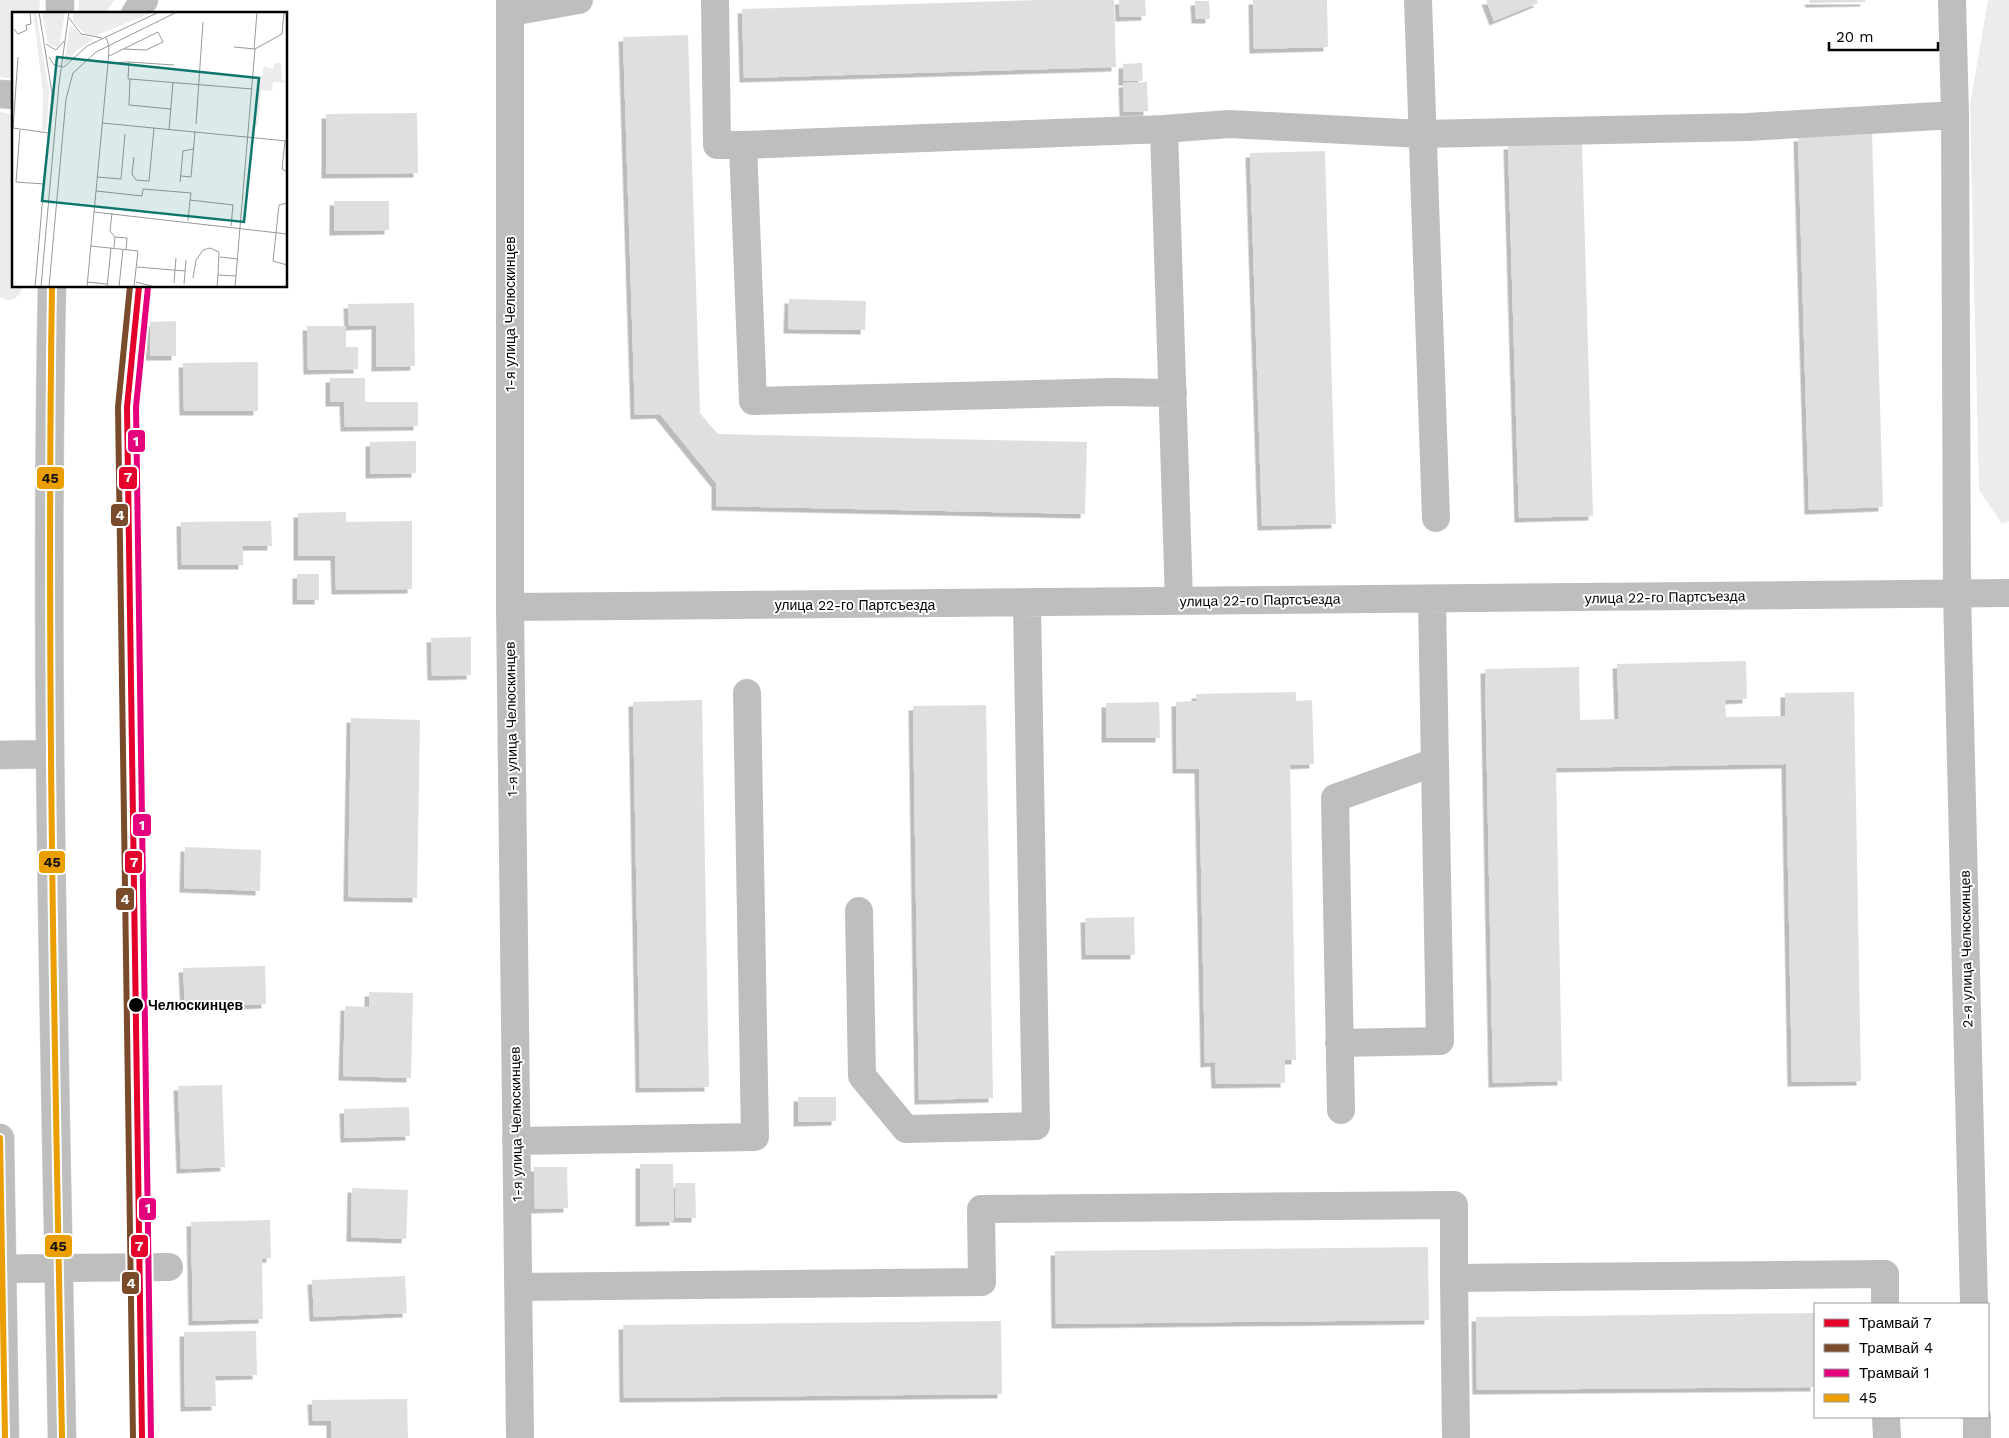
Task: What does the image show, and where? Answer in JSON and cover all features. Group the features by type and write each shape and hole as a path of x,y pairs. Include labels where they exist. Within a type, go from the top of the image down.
{"street":[{"path":"136,12 144,0"},
{"path":"510,6 578,0"},
{"path":"715,0 717,146 1164,129 1229,124 1422,134 1748,127 1955,115"},
{"path":"1418,0 1436,518"},
{"name":"2-я улица Челюскинцев","path":"1952,0 1955,115 1957,594 1974,1303"},
{"name":"1-я улица Челюскинцев","path":"510,6 510,607 520,1438"},
{"path":"1164,129 1179,601"},
{"path":"743,145 752,401 1104,392 1173,393"},
{"path":"52,288 49,583 50,754 62,1438"},
{"name":"улица 22-го Партсъезда","path":"510,607 1027,604 2009,593"},
{"path":"1339,1043 1440,1042 1432,599"},
{"path":"859,911 862,1076 906,1129 1036,1126 1027,604"},
{"path":"516,1141 755,1137 747,693"},
{"path":"0,755 50,754"},
{"path":"1341,1110 1335,798 1435,762"},
{"path":"0,1138 5,1438"},
{"path":"518,1286 982,1282 981,1209 1454,1205 1456,1438"},
{"path":"1,1269 169,1266"},
{"path":"1454,1278 1885,1274 1885,1303"},
{"path":"1886,1418 1887,1438"},
{"path":"1977,1418 1978,1438"}],"shaded area":[{"path":"0,0 40,0 39,12 12,12 12,79 0,77"},
{"path":"79,0 115,0 106,12 78,12"},
{"path":"1988,0 2009,0 2009,521 2002,524 1979,490 1970,105"},
{"path":"0,112 12,114 12,288 22,288 15,299 8,300 0,297"}],"building":[{"path":"1039,0 1114,0 1116,67 744,78 742,9"},
{"path":"1119,0 1145,0 1146,16 1120,17"},
{"path":"1253,0 1327,0 1328,47 1254,49"},
{"path":"1486,0 1537,0 1538,3 1494,21"},
{"path":"1809,0 1865,0 1865,2 1810,3"},
{"path":"1195,1 1209,1 1210,19 1196,19"},
{"path":"688,35 700,413 718,434 1087,442 1085,514 716,506 716,483 660,414 635,415 623,37"},
{"path":"1142,63 1143,81 1123,81 1123,64"},
{"path":"1147,82 1148,111 1124,112 1123,83"},
{"path":"417,113 418,173 326,174 326,114"},
{"path":"1872,134 1883,507 1809,510 1798,137"},
{"path":"1582,143 1593,516 1519,518 1508,145"},
{"path":"1325,151 1336,524 1262,526 1250,153"},
{"path":"334,201 389,201 389,230 334,231"},
{"path":"789,299 866,301 865,330 788,329"},
{"path":"414,303 415,366 376,367 376,325 349,326 348,304"},
{"path":"176,321 176,356 150,356 150,322"},
{"path":"307,326 346,326 346,347 358,347 358,369 308,370"},
{"path":"258,362 258,411 184,411 183,363"},
{"path":"330,378 365,378 365,402 418,402 418,426 345,427 344,402 330,402"},
{"path":"416,441 416,473 370,474 370,442"},
{"path":"346,512 346,522 412,521 412,589 336,590 335,556 298,556 298,513"},
{"path":"271,521 272,546 243,546 243,565 182,565 181,522"},
{"path":"297,574 319,574 319,600 297,600"},
{"path":"471,637 471,675 432,676 431,638"},
{"path":"1746,661 1747,699 1725,700 1726,717 1785,716 1785,693 1854,692 1861,1081 1792,1082 1786,764 1556,768 1562,1081 1493,1083 1485,669 1579,667 1580,720 1619,719 1617,664"},
{"path":"1296,692 1296,701 1312,700 1314,764 1290,765 1296,1060 1285,1060 1285,1083 1216,1084 1215,1062 1205,1063 1199,769 1177,769 1176,702 1197,701 1196,694"},
{"path":"702,700 709,1087 640,1088 633,702"},
{"path":"1159,702 1160,738 1106,738 1106,703"},
{"path":"986,705 993,1098 919,1100 913,706"},
{"path":"351,718 420,720 417,898 348,897"},
{"path":"185,847 261,850 260,891 184,888"},
{"path":"1134,917 1135,955 1086,955 1085,918"},
{"path":"265,966 266,1004 185,1007 183,968"},
{"path":"369,992 413,993 411,1078 343,1076 345,1006 369,1007"},
{"path":"222,1085 225,1167 181,1169 178,1086"},
{"path":"798,1097 836,1097 836,1121 798,1122"},
{"path":"409,1107 410,1136 345,1138 344,1109"},
{"path":"640,1164 673,1164 674,1221 640,1222"},
{"path":"534,1167 567,1167 568,1208 535,1209"},
{"path":"675,1183 695,1183 696,1218 675,1218"},
{"path":"352,1188 408,1190 406,1239 351,1237"},
{"path":"270,1220 271,1258 262,1259 263,1319 193,1321 191,1222"},
{"path":"1428,1247 1429,1320 1056,1324 1055,1251"},
{"path":"405,1276 407,1313 314,1317 312,1280"},
{"path":"1814,1313 1814,1387 1477,1390 1476,1317"},
{"path":"1001,1321 1002,1394 624,1398 623,1325"},
{"path":"256,1331 257,1375 215,1376 216,1406 185,1407 184,1332"},
{"path":"407,1399 408,1438 331,1438 331,1421 313,1421 312,1400"}],"tram line":[{"name":"4","path":"130,288 118,407 133,1438"},
{"name":"7","path":"139,288 127,407 142,1438"},
{"name":"1","path":"148,288 136,407 151,1438"}],"transit line":[{"name":"45","path":"52,288 50,430 51,718 62,1438"},
{"name":"45","path":"0,1138 5,1438"}],"place":[{"name":"Челюскинцев","path":"136,1005"}]}
